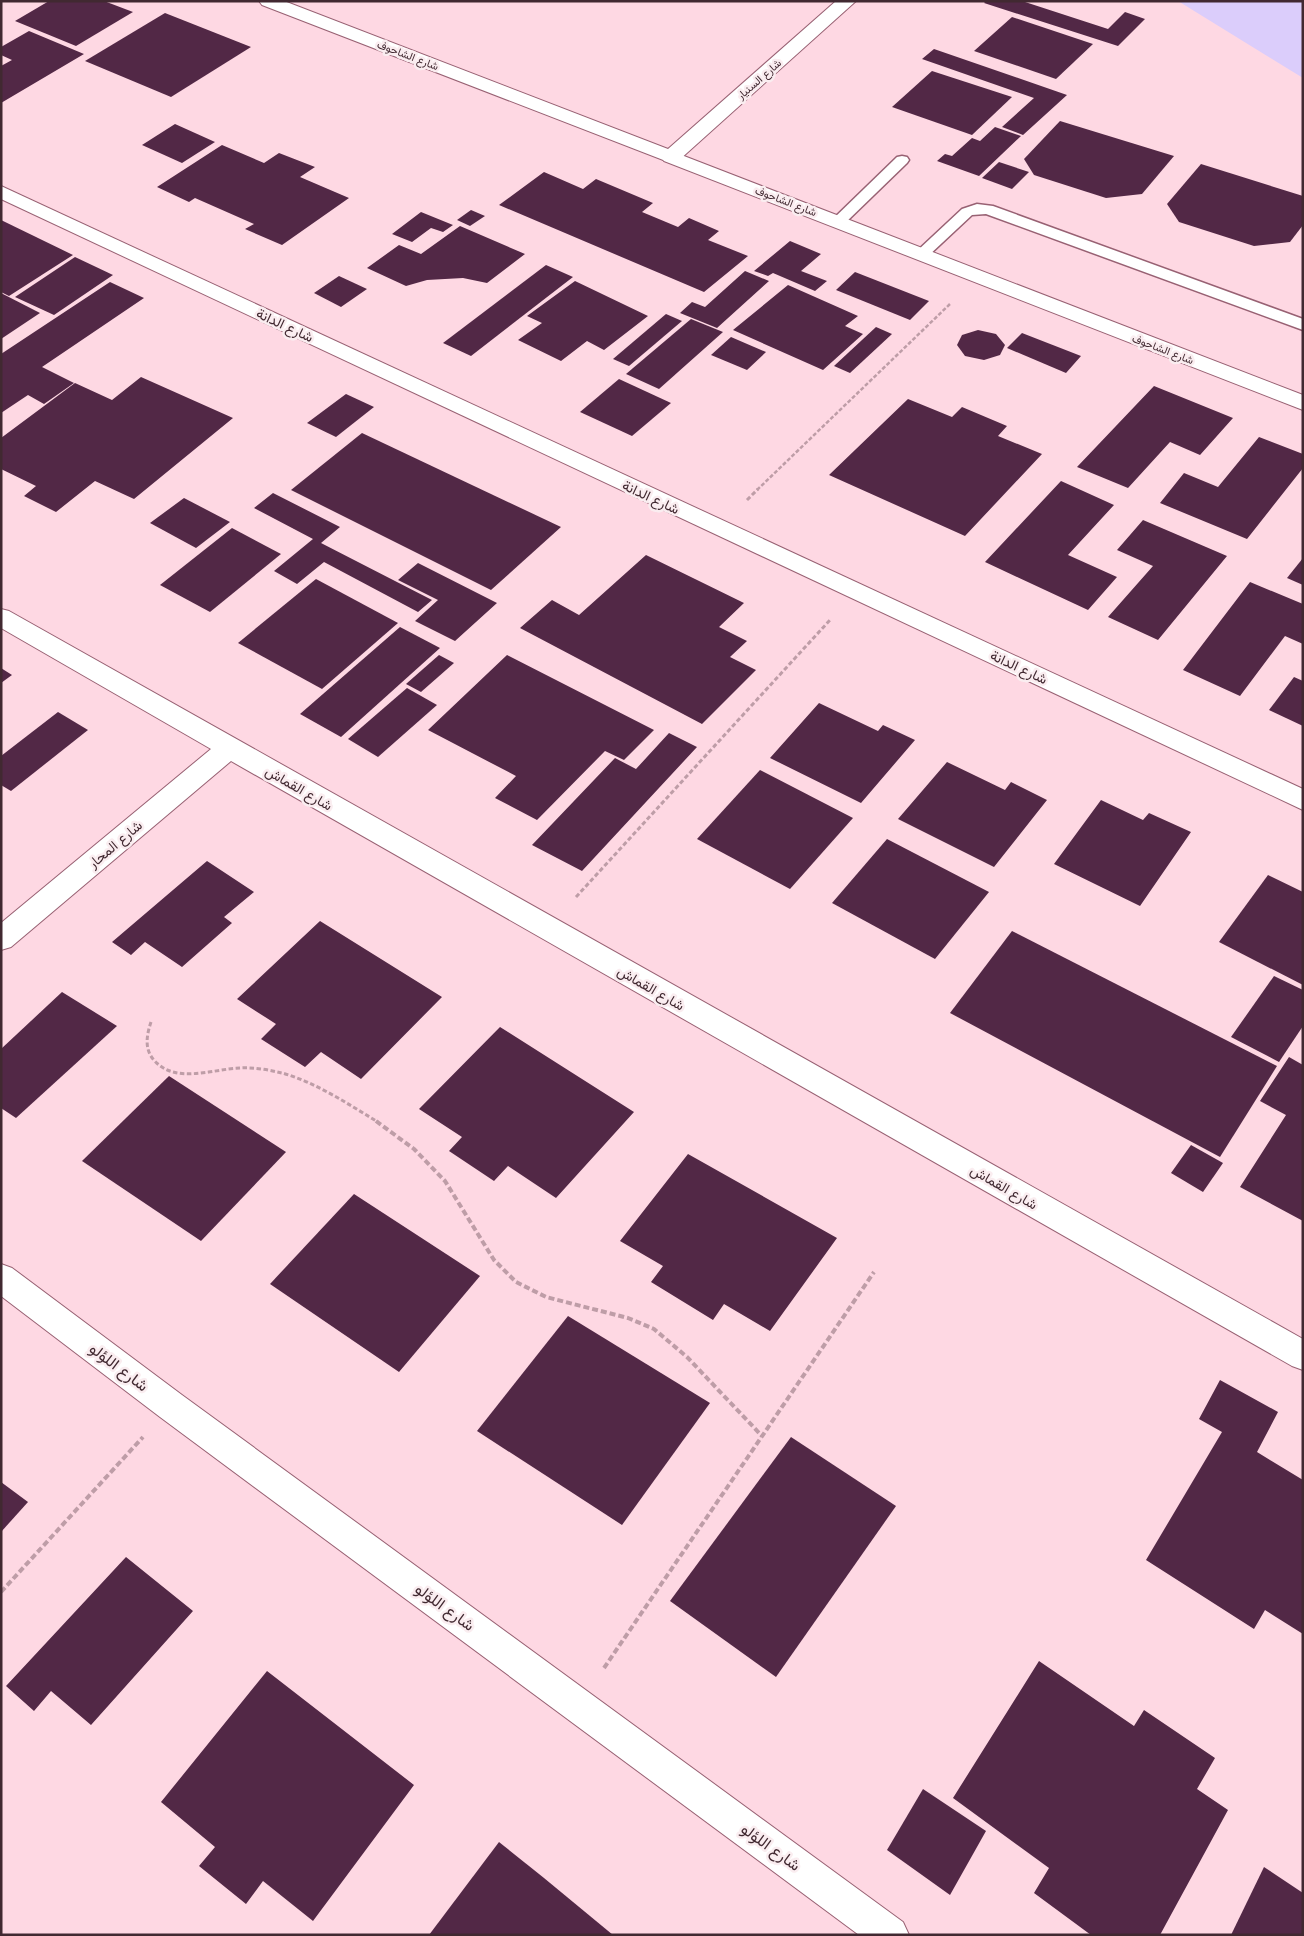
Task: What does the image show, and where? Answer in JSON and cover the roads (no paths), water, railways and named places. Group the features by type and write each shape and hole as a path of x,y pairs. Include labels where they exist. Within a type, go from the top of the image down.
{"street":[{"name":"شارع الشاحوف","path":"268,1 1302,402"},
{"name":"شارع السنيار","path":"671,157 847,1"},
{"name":"شارع الدانة","path":"1,192 1303,800"},
{"name":"شارع القماش","path":"1,617 1303,1356"},
{"name":"شارع المحار","path":"1,939 229,748"},
{"name":"شارع اللؤلو","path":"1,1278 171,1406 890,1935"}],"lane":[{"path":"838,222 902,160"},
{"path":"922,254 967,212 977,209 988,209 1303,325"}]}
